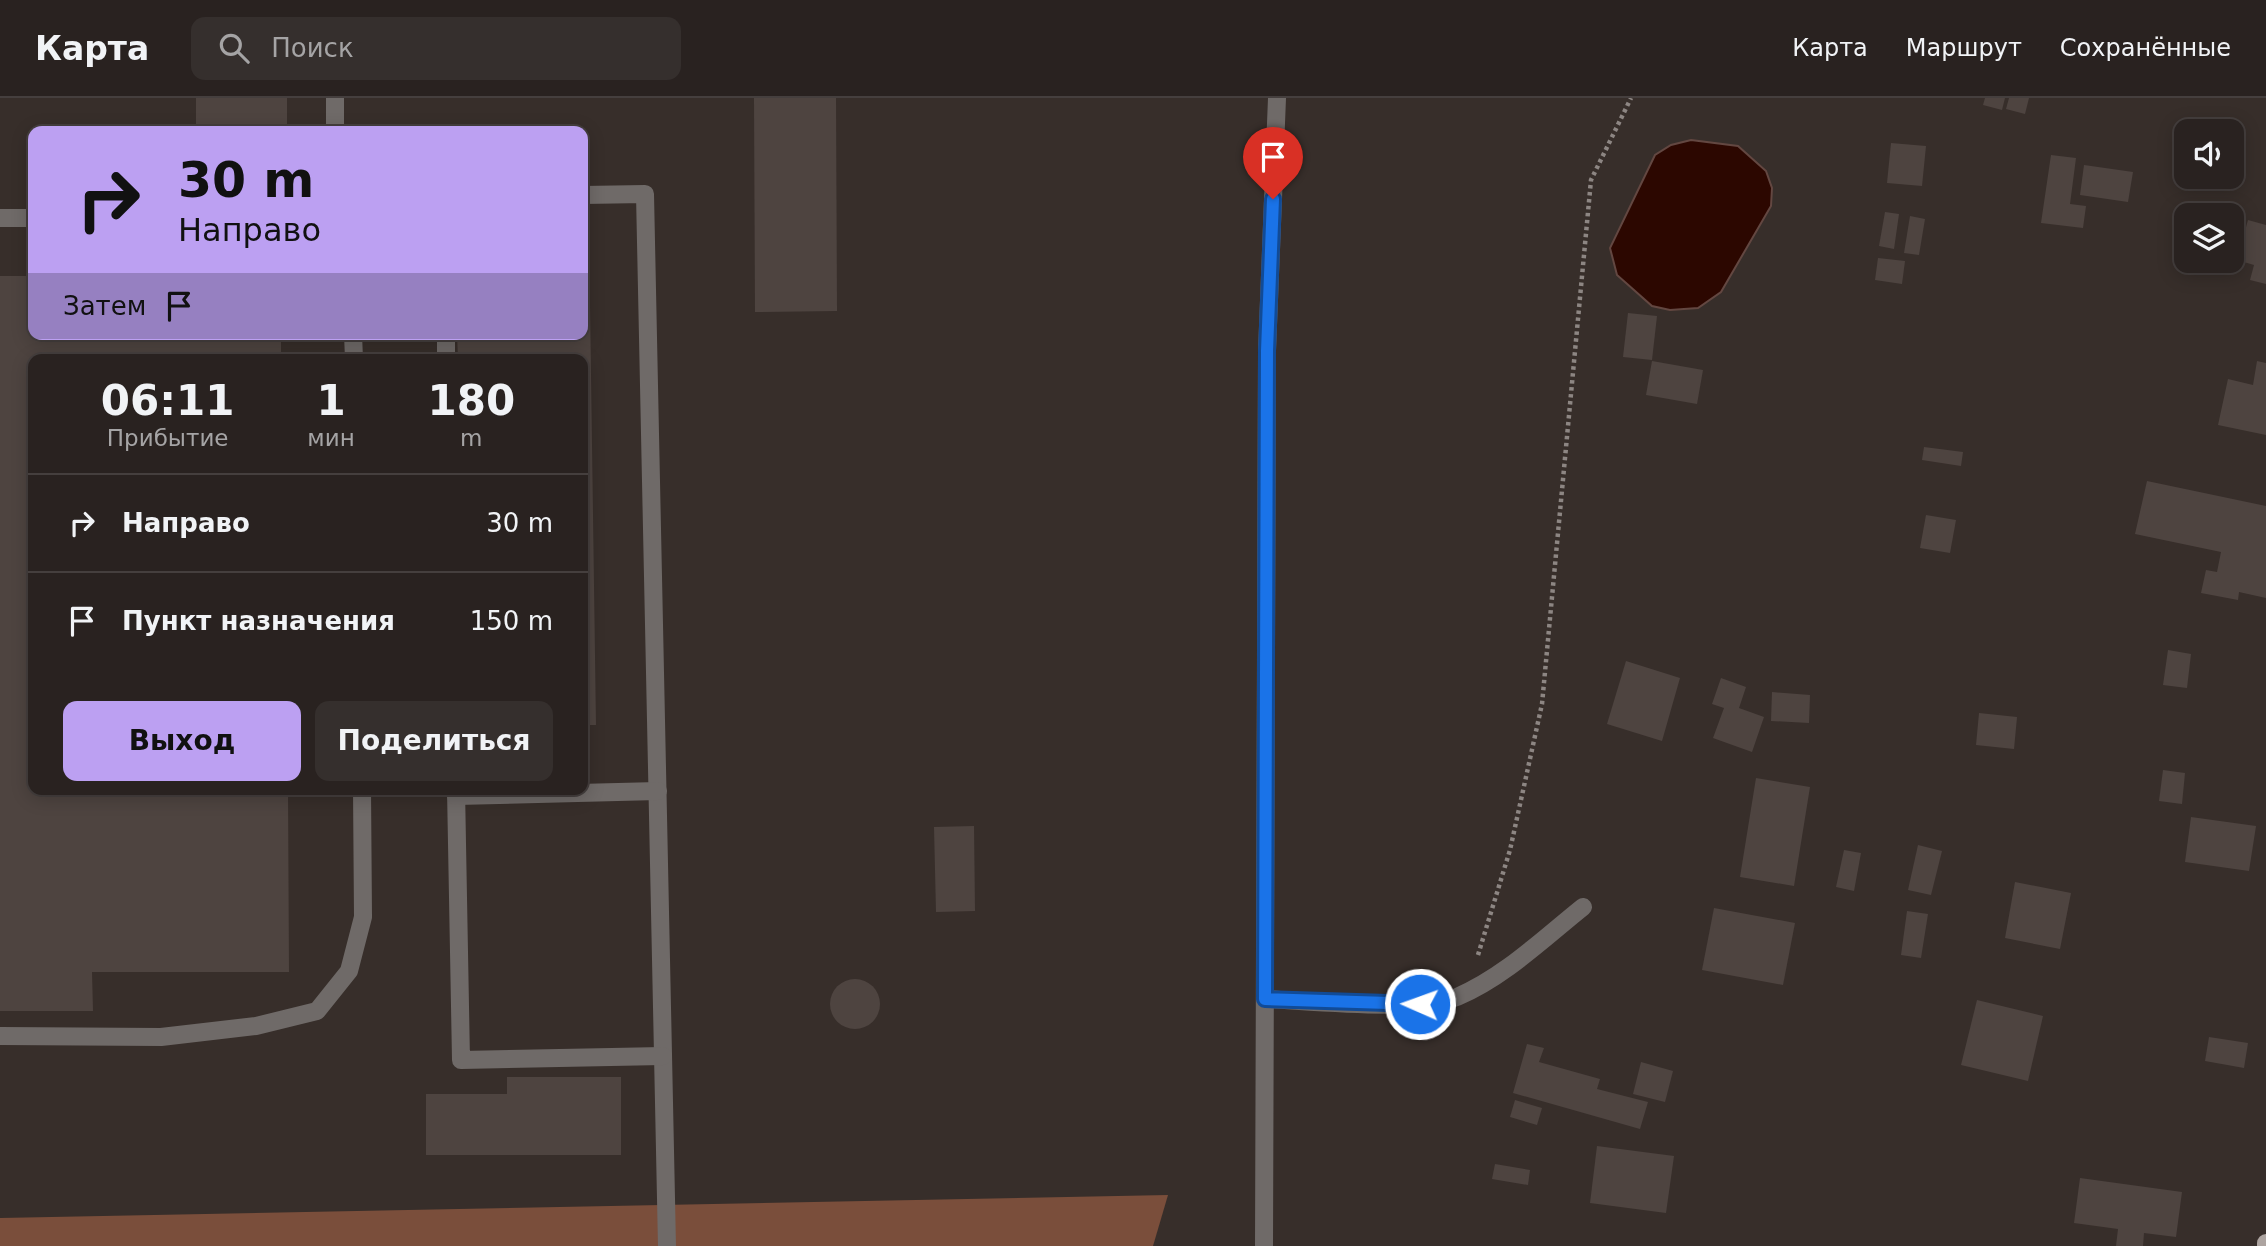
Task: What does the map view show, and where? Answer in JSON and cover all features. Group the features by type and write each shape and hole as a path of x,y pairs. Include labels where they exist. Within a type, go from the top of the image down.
{"street":[{"path":"335,98 335,126"},
{"path":"1264,1246 1267,351 1277,98"},
{"path":"588,195 645,194 667,1246"},
{"path":"0,218 28,218"},
{"path":"588,792 658,791"},
{"path":"0,1037 161,1037 256,1026 317,1011 349,971 363,917 362,795"},
{"path":"456,795 461,1060 663,1056"},
{"path":"1265,999 1420,1004 1455,998 1503,971 1583,907"}],"path":[{"path":"1478,956 1510,850 1542,704 1591,180 1631,98"}],"shaded area":[{"path":"1691,140 1738,146 1766,171 1772,188 1771,206 1721,292 1698,308 1670,310 1652,306 1617,275 1610,248 1655,155 1671,145"},
{"path":"1168,1195 1153,1246 0,1246 0,1218"}],"building":[{"path":"196,98 287,98 287,126 196,126"},
{"path":"754,98 836,98 837,311 755,312"},
{"path":"1985,98 2005,98 2002,110 1983,105"},
{"path":"2009,98 2029,98 2025,114 2006,109"},
{"path":"1891,143 1926,146 1922,186 1887,183"},
{"path":"2051,155 2076,158 2070,204 2086,206 2083,228 2041,223"},
{"path":"2084,165 2133,172 2128,202 2080,195"},
{"path":"1885,212 1899,214 1894,249 1879,246"},
{"path":"1910,216 1925,219 1919,255 1904,253"},
{"path":"2248,220 2266,225 2266,284 2250,280 2254,265 2244,262 2244,235"},
{"path":"589,233 596,725 588,725 588,354 458,354 457,340 588,340"},
{"path":"1878,258 1905,261 1902,284 1875,280"},
{"path":"0,276 28,276 28,340 281,340 281,354 28,354 28,795 288,795 289,972 92,972 93,1011 0,1011"},
{"path":"1628,313 1657,316 1652,360 1623,357"},
{"path":"1652,361 1703,370 1697,404 1646,395"},
{"path":"2257,361 2266,363 2266,435 2218,425 2228,379 2253,385"},
{"path":"1924,447 1963,452 1961,466 1922,460"},
{"path":"2147,481 2266,506 2266,598 2239,592 2238,600 2201,593 2206,570 2217,572 2221,552 2135,534"},
{"path":"1926,515 1956,520 1950,553 1920,548"},
{"path":"2168,650 2191,654 2187,688 2163,685"},
{"path":"1626,661 1680,678 1662,741 1607,724"},
{"path":"1721,678 1746,687 1739,708 1764,717 1752,752 1713,738 1724,708 1712,704"},
{"path":"1772,692 1810,695 1809,723 1771,721"},
{"path":"1979,713 2017,717 2014,749 1976,745"},
{"path":"2163,770 2185,773 2182,804 2159,801"},
{"path":"1756,778 1810,787 1794,886 1740,877"},
{"path":"2191,817 2256,826 2249,871 2185,862"},
{"path":"974,826 975,911 936,912 934,827"},
{"path":"1918,845 1942,851 1931,895 1908,890"},
{"path":"1844,850 1861,853 1854,891 1836,887"},
{"path":"2015,882 2071,893 2060,949 2005,938"},
{"path":"1714,908 1795,923 1783,985 1702,970"},
{"path":"1907,911 1928,914 1921,958 1901,955"},
{"path":"855,979 873,986 880,1004 873,1022 855,1029 837,1022 830,1004 837,986"},
{"path":"1977,1000 2043,1016 2028,1081 1961,1065"},
{"path":"2209,1037 2248,1043 2244,1068 2205,1061"},
{"path":"1527,1044 1544,1048 1539,1062 1600,1079 1597,1089 1648,1102 1640,1129 1513,1093"},
{"path":"1641,1062 1673,1071 1665,1102 1633,1094"},
{"path":"507,1077 621,1077 621,1155 426,1155 426,1094 507,1094"},
{"path":"1515,1100 1542,1108 1537,1125 1510,1117"},
{"path":"1597,1146 1674,1156 1666,1213 1590,1203"},
{"path":"1495,1164 1530,1170 1528,1185 1492,1179"},
{"path":"2080,1178 2182,1192 2176,1237 2144,1233 2143,1246 2116,1246 2118,1229 2074,1223"}],"route":[{"path":"1273,199 1267,351 1265,999 1420,1004"}]}
